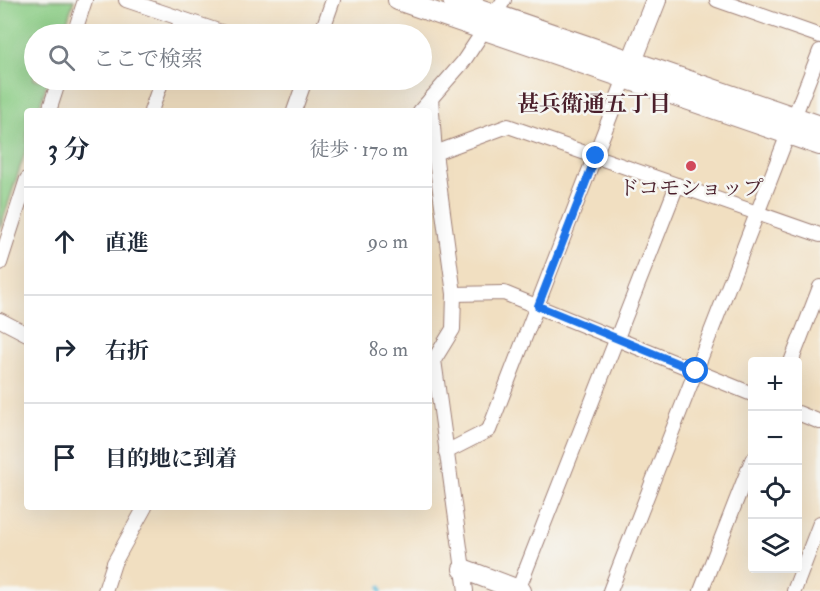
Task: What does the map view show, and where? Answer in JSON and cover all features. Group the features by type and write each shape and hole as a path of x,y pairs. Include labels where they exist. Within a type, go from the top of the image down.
{"street":[{"path":"77,24 85,0"},
{"path":"126,0 197,24"},
{"path":"325,24 333,0"},
{"path":"398,0 494,15"},
{"path":"453,0 628,69 791,125 820,145"},
{"path":"446,452 489,430 656,0"},
{"path":"717,0 746,5 820,36"},
{"path":"422,108 463,62 494,15"},
{"path":"180,24 182,19"},
{"path":"609,591 759,213 820,51"},
{"path":"50,108 56,90"},
{"path":"152,108 158,90"},
{"path":"295,108 301,90"},
{"path":"430,98 431,108"},
{"path":"432,120 454,294 453,329 432,363 466,591"},
{"path":"791,125 820,126"},
{"path":"435,153 508,126 820,235"},
{"path":"463,569 519,590 677,184"},
{"path":"0,263 24,188"},
{"path":"793,357 820,287"},
{"path":"454,294 504,293 748,392"},
{"path":"0,320 24,332"},
{"path":"802,415 820,422"},
{"path":"702,591 751,465"},
{"path":"105,591 114,563 143,510"},
{"path":"794,591 820,523"}],"green space":[{"path":"0,0 74,0 66,24 24,24 24,90 45,90 39,108 24,108 24,155 0,229"}],"waterway":[{"path":"380,587 381,591"}],"place":[{"name":"ドコモショップ","path":"691,166"}],"district":[{"name":"甚兵衛通五丁目","path":"594,104"}],"route":[{"path":"596,156 538,306 696,371"}]}
